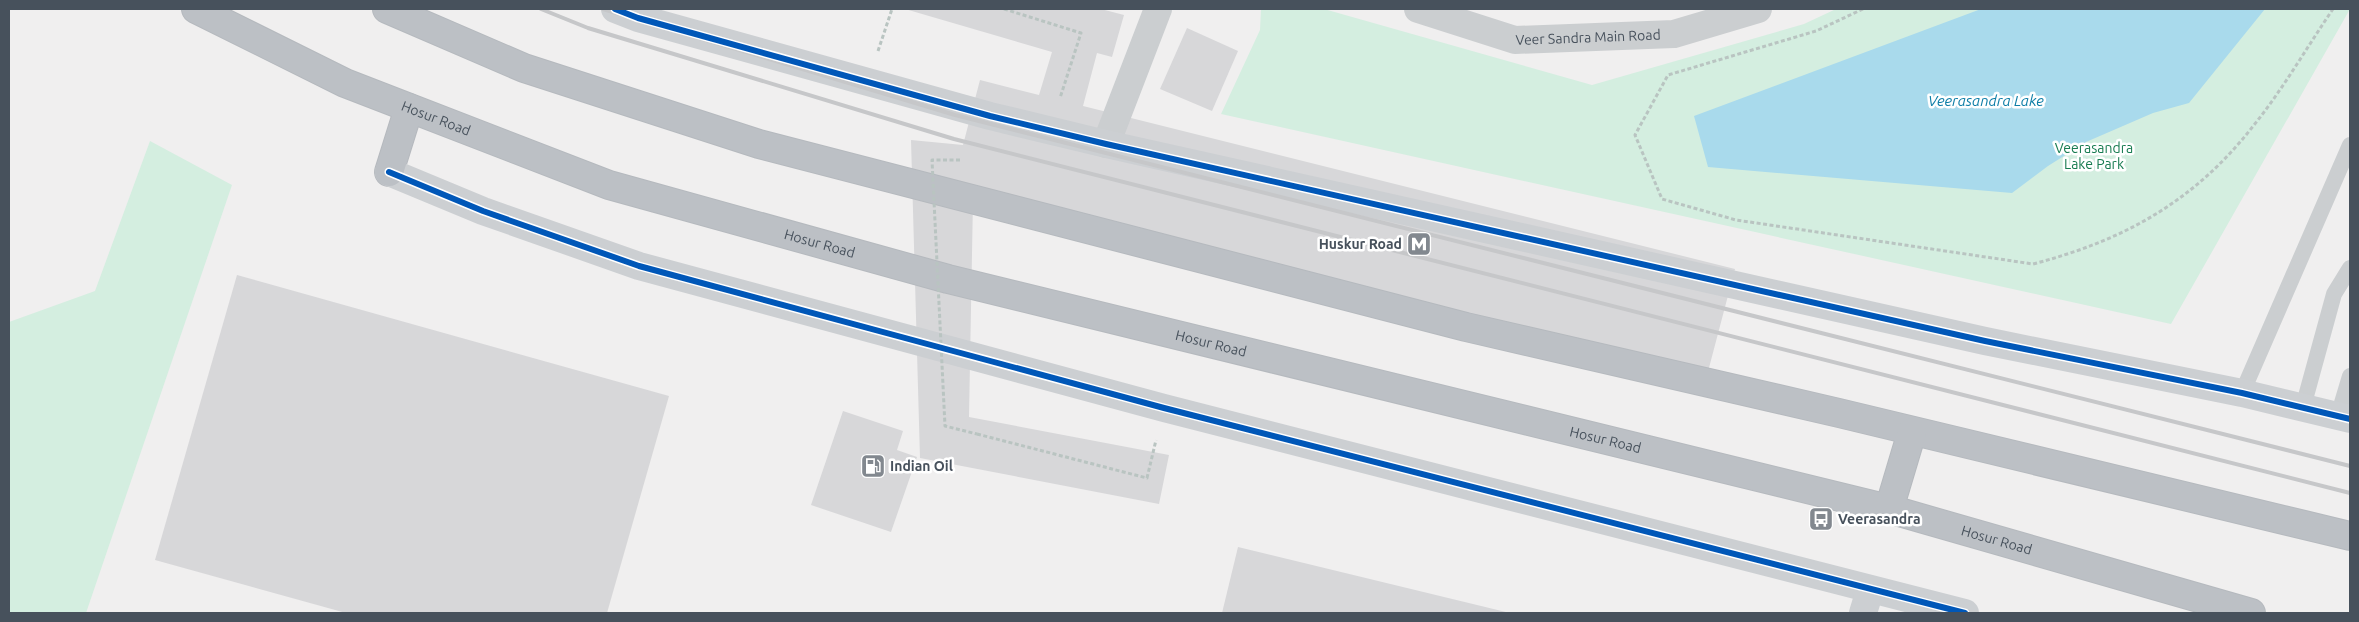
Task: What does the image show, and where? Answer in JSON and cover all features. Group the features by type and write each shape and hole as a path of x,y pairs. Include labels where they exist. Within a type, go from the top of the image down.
{"highway":[{"name":"Hosur Road","path":"196,9 345,83 609,185 948,279 1889,509 2251,613"},
{"path":"387,9 524,68 758,144 1466,327 1830,411 2350,536"},
{"path":"389,172 409,108"},
{"path":"1889,509 1912,432"}],"street":[{"path":"615,9 638,18 990,116 1106,144 1985,341 2242,393 2344,418"},
{"path":"1106,144 1158,9"},
{"name":"Veer Sandra Main Road","path":"1418,9 1515,40 1674,34 1727,13 1758,9"},
{"path":"389,172 483,211 639,266 1155,405 1867,602 1914,599 1965,613"}],"lane":[{"path":"2242,393 2350,145"},
{"path":"2303,407 2334,294 2350,268"},
{"path":"2344,418 2350,376"}],"path":[{"path":"868,82 892,9"},
{"path":"1004,9 1081,33 1059,100"},
{"path":"1863,9 1816,31 1668,75 1635,135 1662,199 1736,220 2033,264 2070,254 2107,241 2142,223 2175,202 2204,179 2255,125 2333,9"},
{"path":"960,160 932,160 944,426 1147,478"}],"green space":[{"name":"Veerasandra Lake Park","path":"1261,9 1324,9 1592,85 1804,24 1836,9 2350,9 2171,324 1221,114 1260,30"},
{"path":"150,141 232,185 86,613 9,613 9,322 95,291"}],"water":[{"name":"Veerasandra Lake","path":"1981,9 2265,9 2189,103 2153,113 2086,142 2048,166 2012,193 1708,167 1694,116"}],"building":[{"path":"905,9 1101,9 1124,15 1112,57 1097,53 1083,106 1735,269 1705,383 973,200 969,417 1169,455 1159,504 920,458 911,140 963,145 980,80 1039,95 1052,52"},
{"path":"1187,28 1238,51 1212,111 1160,89"},
{"path":"237,275 669,396 607,613 346,613 155,560"},
{"path":"843,411 903,431 897,450 917,457 891,532 811,505"},
{"path":"1238,547 1510,613 1222,613"}],"railway":[{"path":"541,9 588,28 954,139 2350,493"},
{"path":"603,9 955,115 2350,466"}],"cycle path":[{"path":"615,9 638,18 990,116 1106,144 1985,341 2242,393 2350,419"},
{"path":"389,172 483,211 639,266 1164,408 1965,613"}],"place":[{"name":"Huskur Road","path":"1419,244"},
{"name":"Indian Oil","path":"873,466"},
{"name":"Veerasandra","path":"1821,519"}]}
